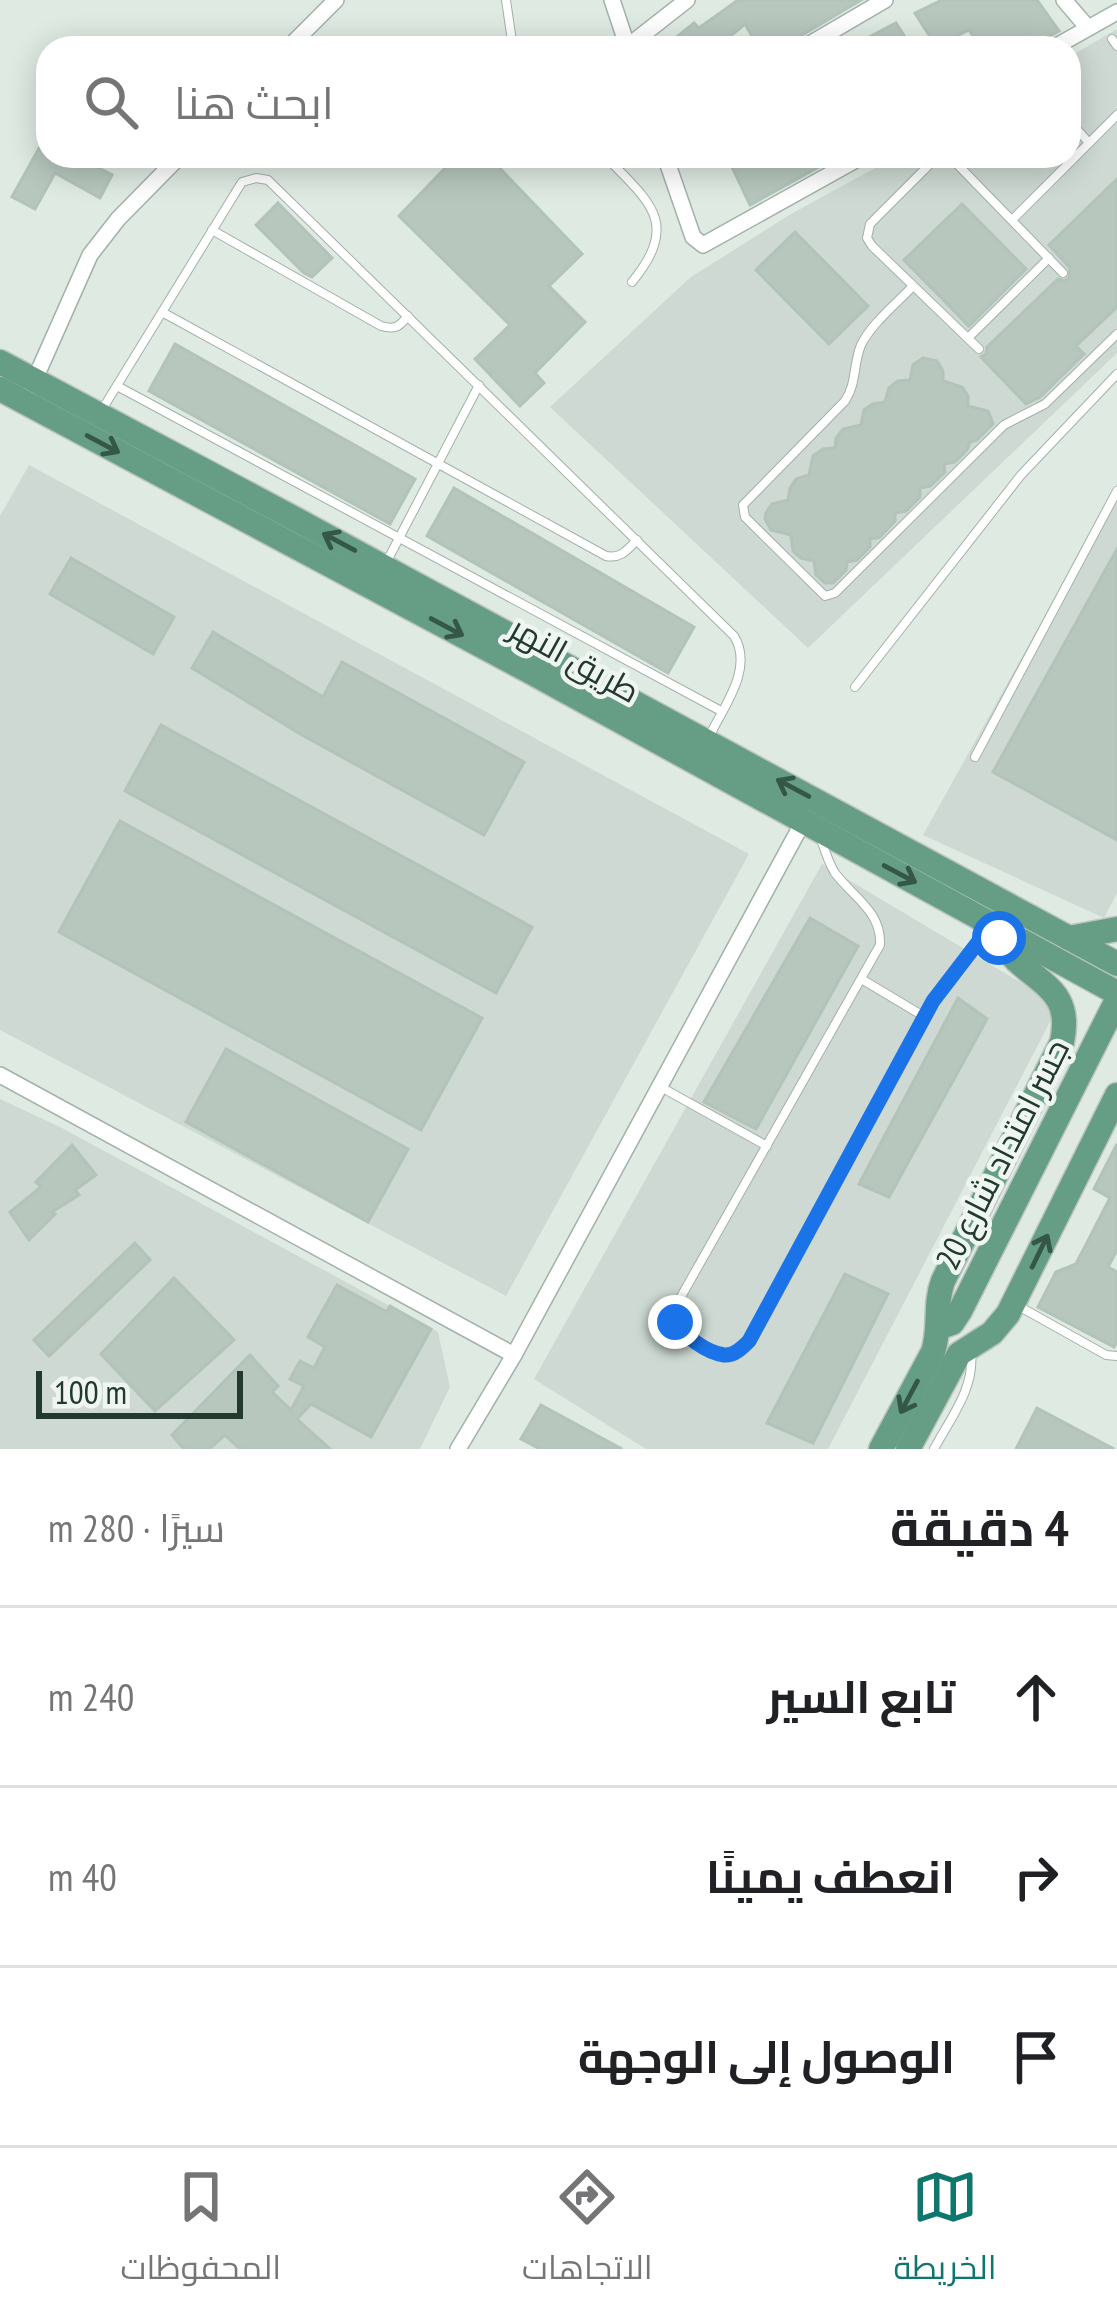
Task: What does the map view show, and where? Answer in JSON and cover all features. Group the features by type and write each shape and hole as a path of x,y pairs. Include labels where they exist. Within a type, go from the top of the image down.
{"main road":[{"name":"طريق النهر","path":"0,362 30,391 1117,996"},
{"name":"طريق النهر","path":"0,388 30,391 100,415 1117,964"},
{"path":"881,1449 933,1352 943,1281 1059,1051 1064,1031 1063,1011 1054,992 1008,952 992,924"},
{"path":"1069,938 1117,929"},
{"name":"جسر امتداد شارع 20","path":"969,1346 973,1316 1117,996"},
{"name":"جسر امتداد شارع 20","path":"938,1328 957,1318 1117,1029"},
{"path":"908,1449 952,1365 969,1346 1001,1325 1115,1106"}],"street":[{"path":"300,36 335,0"},
{"path":"611,0 624,36"},
{"path":"642,36 687,0"},
{"path":"828,36 885,0"},
{"path":"1064,0 1088,28"},
{"path":"1074,36 1117,12"},
{"path":"30,391 90,255 168,168"},
{"path":"669,168 693,237 703,245 841,168"},
{"path":"458,1449 810,825"},
{"path":"0,1076 514,1355"}],"lane":[{"path":"506,0 511,36"},
{"path":"1081,151 1117,115"},
{"path":"1081,134 1089,143"},
{"path":"617,168 642,194 656,222 653,251 632,282"},
{"path":"928,168 870,224 868,242 979,349"},
{"path":"961,168 1063,273"},
{"path":"1012,220 1064,168"},
{"path":"100,415 242,182 268,180 740,644 740,674 706,741"},
{"path":"212,230 381,326 399,327 408,316"},
{"path":"968,338 1049,258"},
{"path":"913,286 863,341 854,385 845,401 743,506 745,517 825,596 835,593 1004,425 1045,404 1117,334"},
{"path":"162,312 606,556 622,555 637,540"},
{"path":"855,687 1010,488 1117,374"},
{"path":"384,567 479,385"},
{"path":"117,386 721,711"},
{"path":"975,757 1117,491"},
{"path":"810,825 832,869 876,919 880,945 678,1302 675,1322 694,1342 724,1355 737,1352 749,1341 925,1017 992,924"},
{"path":"863,980 925,1017"},
{"path":"659,1087 767,1146"},
{"path":"1014,1303 1117,1356"},
{"path":"934,1449 969,1384 969,1346"}],"shaded area":[{"path":"1117,29 1117,353 808,648 550,407 691,277 875,168 1081,168 1081,50"},
{"path":"29,465 749,854 506,1296 0,1030 0,516"},
{"path":"1117,486 1117,893 1104,918 923,835"},
{"path":"822,864 1045,997 1053,1016 828,1449 646,1449 534,1379"},
{"path":"0,1099 438,1332 450,1387 420,1449 0,1449"}],"building":[{"path":"738,0 861,0 800,36 752,36 745,24 730,36 678,36 694,23 699,28"},
{"path":"942,0 1037,0 1059,31 1050,36 973,36 969,30 957,36 930,36 915,13"},
{"path":"896,23 904,36 871,36"},
{"path":"36,154 36,168 99,168 112,175 100,198 55,173 35,209 12,197"},
{"path":"445,168 500,168 582,254 549,286 585,322 535,373 544,383 520,406 475,359 510,325 399,216"},
{"path":"732,168 817,168 750,205"},
{"path":"1117,179 1117,307 1076,346 1084,354 1040,397 1026,404 981,357 1058,279 1069,278 1070,268 1049,245"},
{"path":"278,203 332,258 312,277 256,225"},
{"path":"962,204 1026,269 969,326 904,260"},
{"path":"795,232 868,306 829,344 756,270"},
{"path":"175,344 415,479 390,524 149,391"},
{"path":"923,358 937,361 943,381 962,387 968,406 988,411 993,424 955,462 944,464 945,472 930,486 920,488 920,497 906,511 895,513 895,521 880,537 870,539 870,547 857,560 847,562 846,570 833,583 825,583 816,575 814,561 793,551 791,535 771,530 766,513 772,504 788,500 796,479 809,475 813,456 835,448 843,429 861,425 864,410 885,402 889,388 898,381 910,380 913,365"},
{"path":"454,488 694,627 668,673 427,536"},
{"path":"1117,549 1117,840 993,772"},
{"path":"71,558 174,617 153,654 50,594"},
{"path":"213,632 323,697 342,662 524,762 484,835 192,668"},
{"path":"161,725 532,927 496,993 125,791"},
{"path":"120,821 482,1018 421,1130 59,932"},
{"path":"810,918 858,946 756,1129 704,1102"},
{"path":"958,998 987,1019 889,1197 859,1184"},
{"path":"226,1049 408,1149 368,1222 186,1122"},
{"path":"1117,1144 1117,1250 1108,1267 1117,1272 1114,1347 1038,1307 1056,1272 1076,1264 1110,1198 1094,1189"},
{"path":"72,1145 96,1175 75,1190 79,1195 52,1212 55,1214 29,1240 10,1212 41,1187 36,1182"},
{"path":"135,1243 150,1260 49,1356 34,1340"},
{"path":"845,1274 888,1294 813,1443 767,1423"},
{"path":"174,1278 234,1340 155,1411 101,1354"},
{"path":"337,1285 431,1329 371,1437 311,1404 297,1419 330,1449 240,1449 225,1435 209,1449 184,1449 172,1435 250,1355 278,1386 272,1392 291,1410 304,1386 290,1379 300,1361 314,1368 325,1347 308,1337"},
{"path":"541,1405 622,1449 540,1449 521,1439"},
{"path":"1037,1408 1114,1449 1016,1449"}],"route":[{"path":"675,1322 694,1342 724,1355 737,1352 749,1341 933,1001 992,924 999,938"}]}
